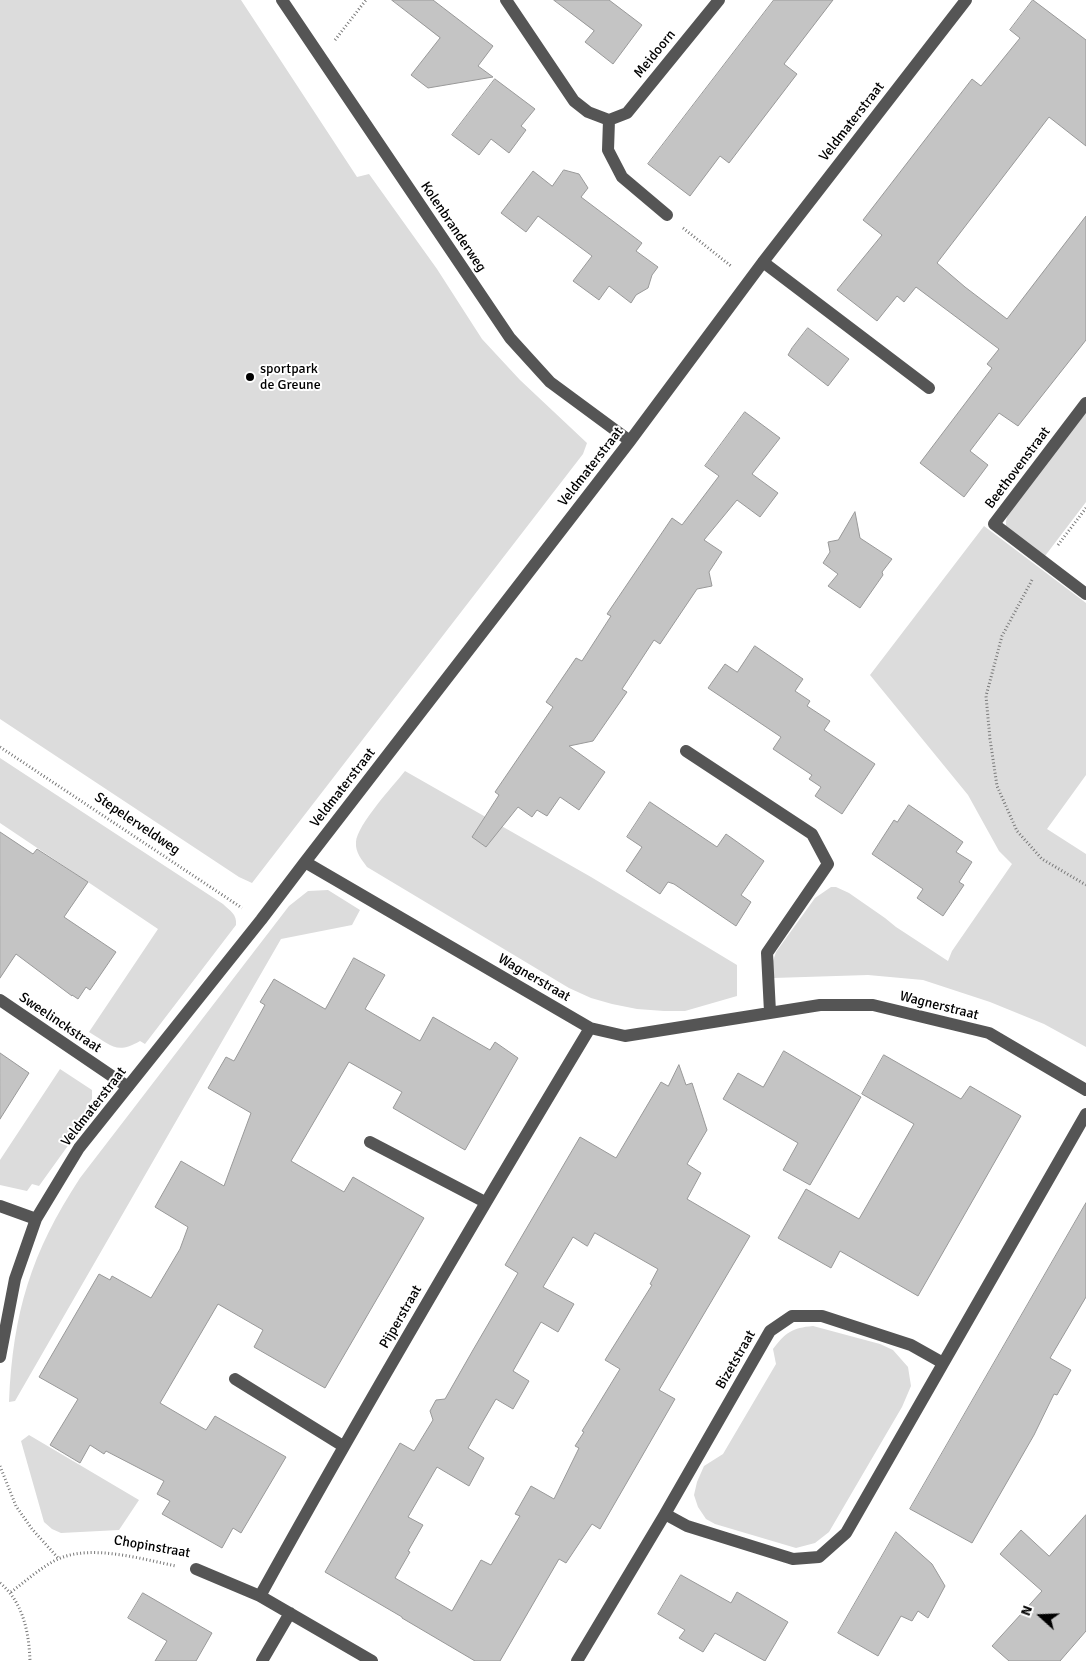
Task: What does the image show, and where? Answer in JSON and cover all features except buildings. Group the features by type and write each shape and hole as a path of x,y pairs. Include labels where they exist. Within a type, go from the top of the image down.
{"street":[{"name":"Kolenbranderweg","path":"282,0 510,338 550,382 630,442"},
{"path":"506,0 574,101 588,112 609,120 608,150 622,177 667,215"},
{"name":"Meidoorn","path":"609,120 627,113 719,0"},
{"name":"Veldmaterstraat","path":"0,1356 15,1279 36,1219 79,1148 261,920 630,442 749,280 966,0"},
{"path":"763,262 930,388"},
{"name":"Beethovenstraat","path":"1086,403 994,524 1086,594"},
{"path":"686,751 812,834 828,864 766,953 770,1012"},
{"name":"Wagnerstraat","path":"305,862 590,1028 626,1036 820,1005 873,1005 989,1033 1086,1090"},
{"name":"Sweelinckstraat","path":"0,1000 128,1087"},
{"name":"Pijperstraat","path":"260,1596 343,1446 485,1202 590,1028"},
{"path":"665,1514 688,1526 793,1559 819,1557 846,1532 1086,1114"},
{"path":"370,1142 485,1202"},
{"path":"0,1206 36,1219"},
{"name":"Bizetstraat","path":"577,1661 665,1514 770,1330 792,1316 822,1316 911,1345 942,1363"},
{"path":"236,1380 343,1446"},
{"name":"Chopinstraat","path":"196,1569 260,1596 372,1661"},
{"path":"262,1661 290,1613"}],"path":[{"path":"321,58 366,0"},
{"path":"667,215 749,280"},
{"path":"1086,508 1027,588 1002,636 986,696 997,786 1017,831 1042,860 1086,885"},
{"name":"Stepelerveldweg","path":"0,747 261,920"},
{"path":"0,1466 16,1506 32,1529 59,1559"},
{"name":"Chopinstraat","path":"11,1592 59,1559 85,1552 114,1554 196,1569"},
{"path":"0,1583 11,1592 23,1616 30,1661"}],"shaded area":[{"name":"sportpark de Greune","path":"0,0 241,0 357,177 369,174 437,269 482,339 520,380 587,443 583,454 252,883 239,877 0,719"},
{"path":"1086,411 1086,502 1045,556 1006,527 1006,521 1008,514"},
{"path":"984,526 1086,603 1086,775 1047,829 1086,854 1086,1047 1044,1024 990,1002 923,980 868,975 773,978 772,964 776,952 815,898 831,887 836,887 849,893 948,961 952,951 1012,864 999,851 968,795 870,675"},
{"path":"0,758 223,904 234,915 236,925 145,1044 140,1041 125,1047 114,1047 89,1032 158,929 0,823"},
{"path":"405,771 591,877 737,965 737,996 685,1011 637,1009 591,998 569,988 367,867 359,856 357,849 358,835 369,816"},
{"path":"328,890 360,910 352,925 281,939 15,1401 9,1402 11,1370 20,1311 37,1258 63,1205 80,1178 289,906 308,891"},
{"path":"60,1069 92,1090 92,1099 86,1107 93,1114 39,1186 32,1184 27,1191 0,1185 0,1160"},
{"path":"813,1326 880,1344 893,1350 908,1367 911,1386 902,1407 829,1532 815,1543 796,1548 715,1524 706,1519 698,1507 694,1495 704,1466 723,1454 776,1364 773,1349 790,1332"},
{"path":"29,1435 139,1500 119,1530 61,1533 52,1529 44,1522 21,1441"}],"place":[{"name":"sportpark de Greune","path":"250,377"}]}
